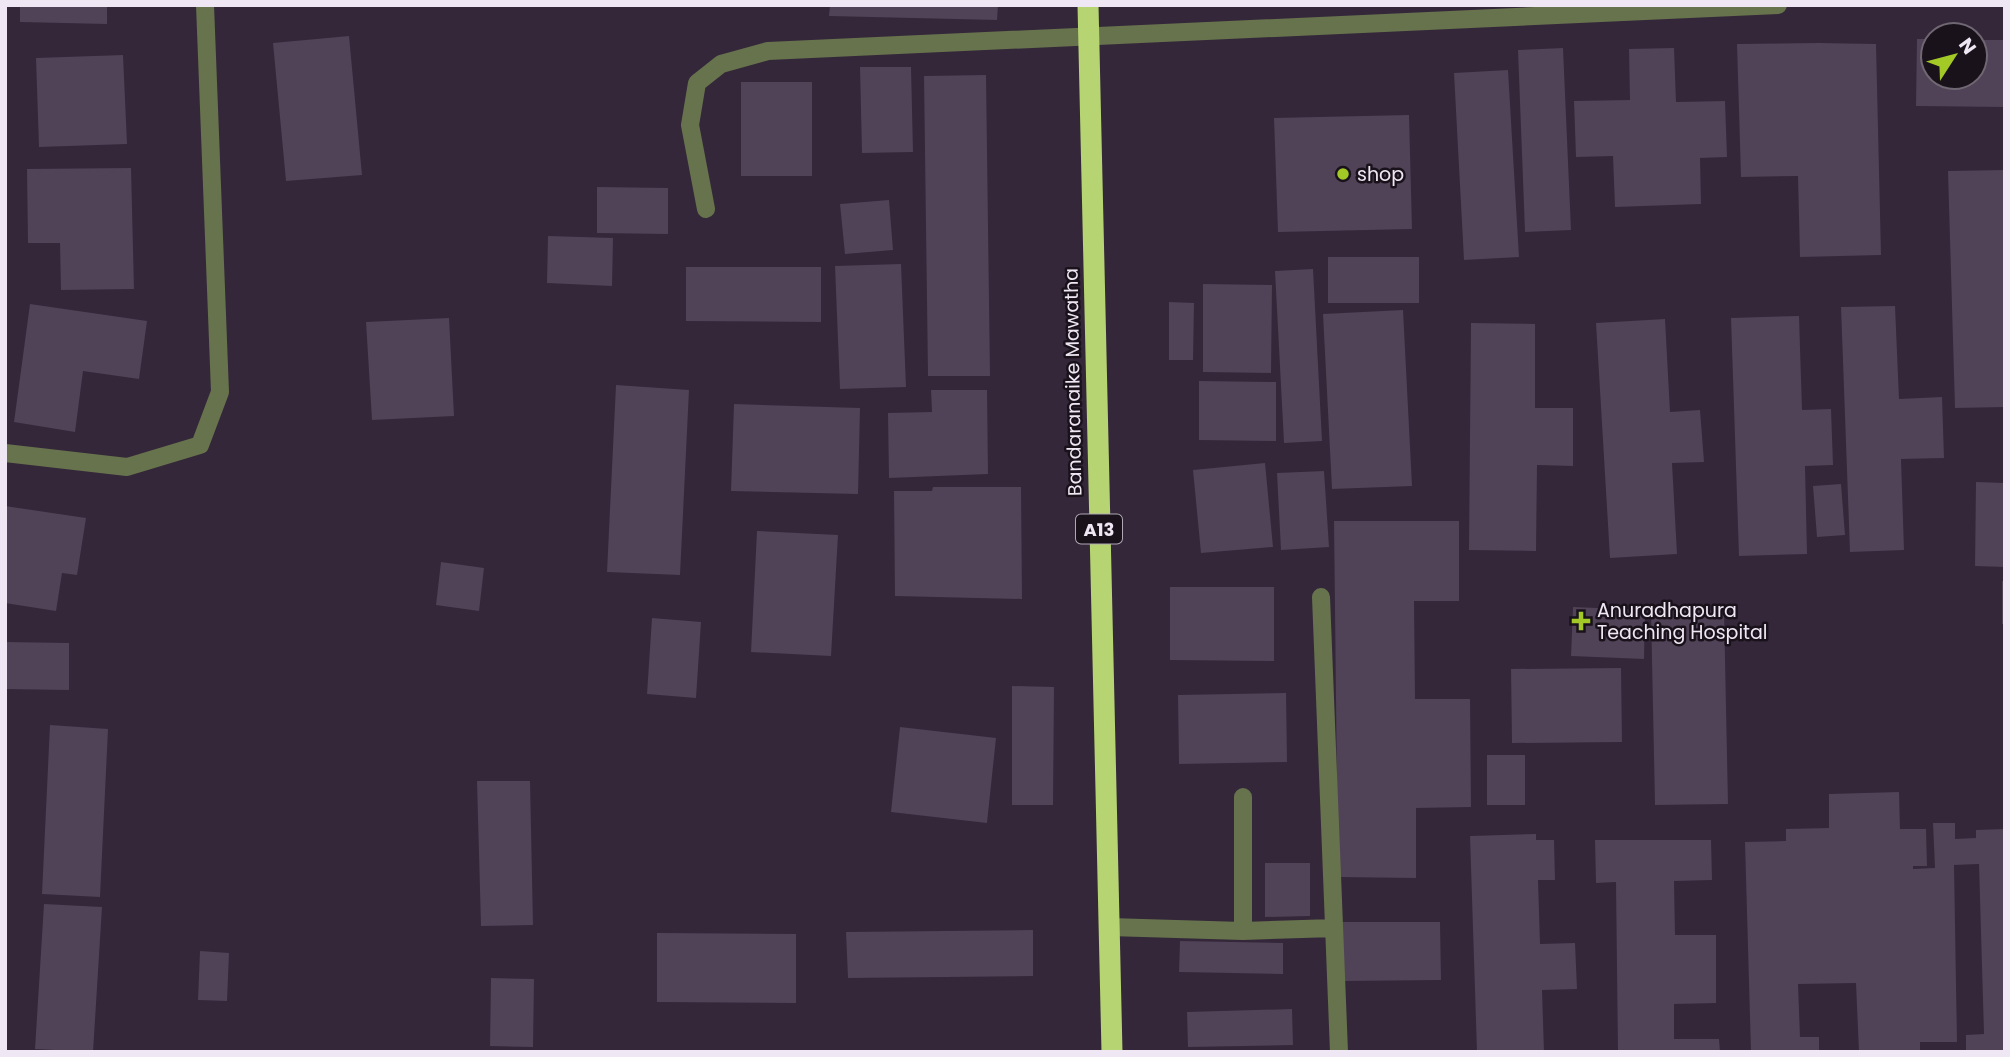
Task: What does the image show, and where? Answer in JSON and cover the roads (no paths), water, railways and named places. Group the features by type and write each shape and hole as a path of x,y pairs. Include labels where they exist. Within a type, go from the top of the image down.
{"highway":[{"name":"Bandaranaike Mawatha","path":"1088,5 1112,1052"}],"street":[{"path":"5,453 127,467 200,445 220,392 205,5"},
{"path":"706,209 690,125 697,83 721,64 768,51 1778,5"},
{"path":"1321,597 1339,1052"},
{"path":"1242,797 1243,931"},
{"path":"1109,927 1243,931 1334,928"}],"place":[{"name":"shop","path":"1343,174"},
{"name":"Anuradhapura Teaching Hospital","path":"1581,621"}]}
